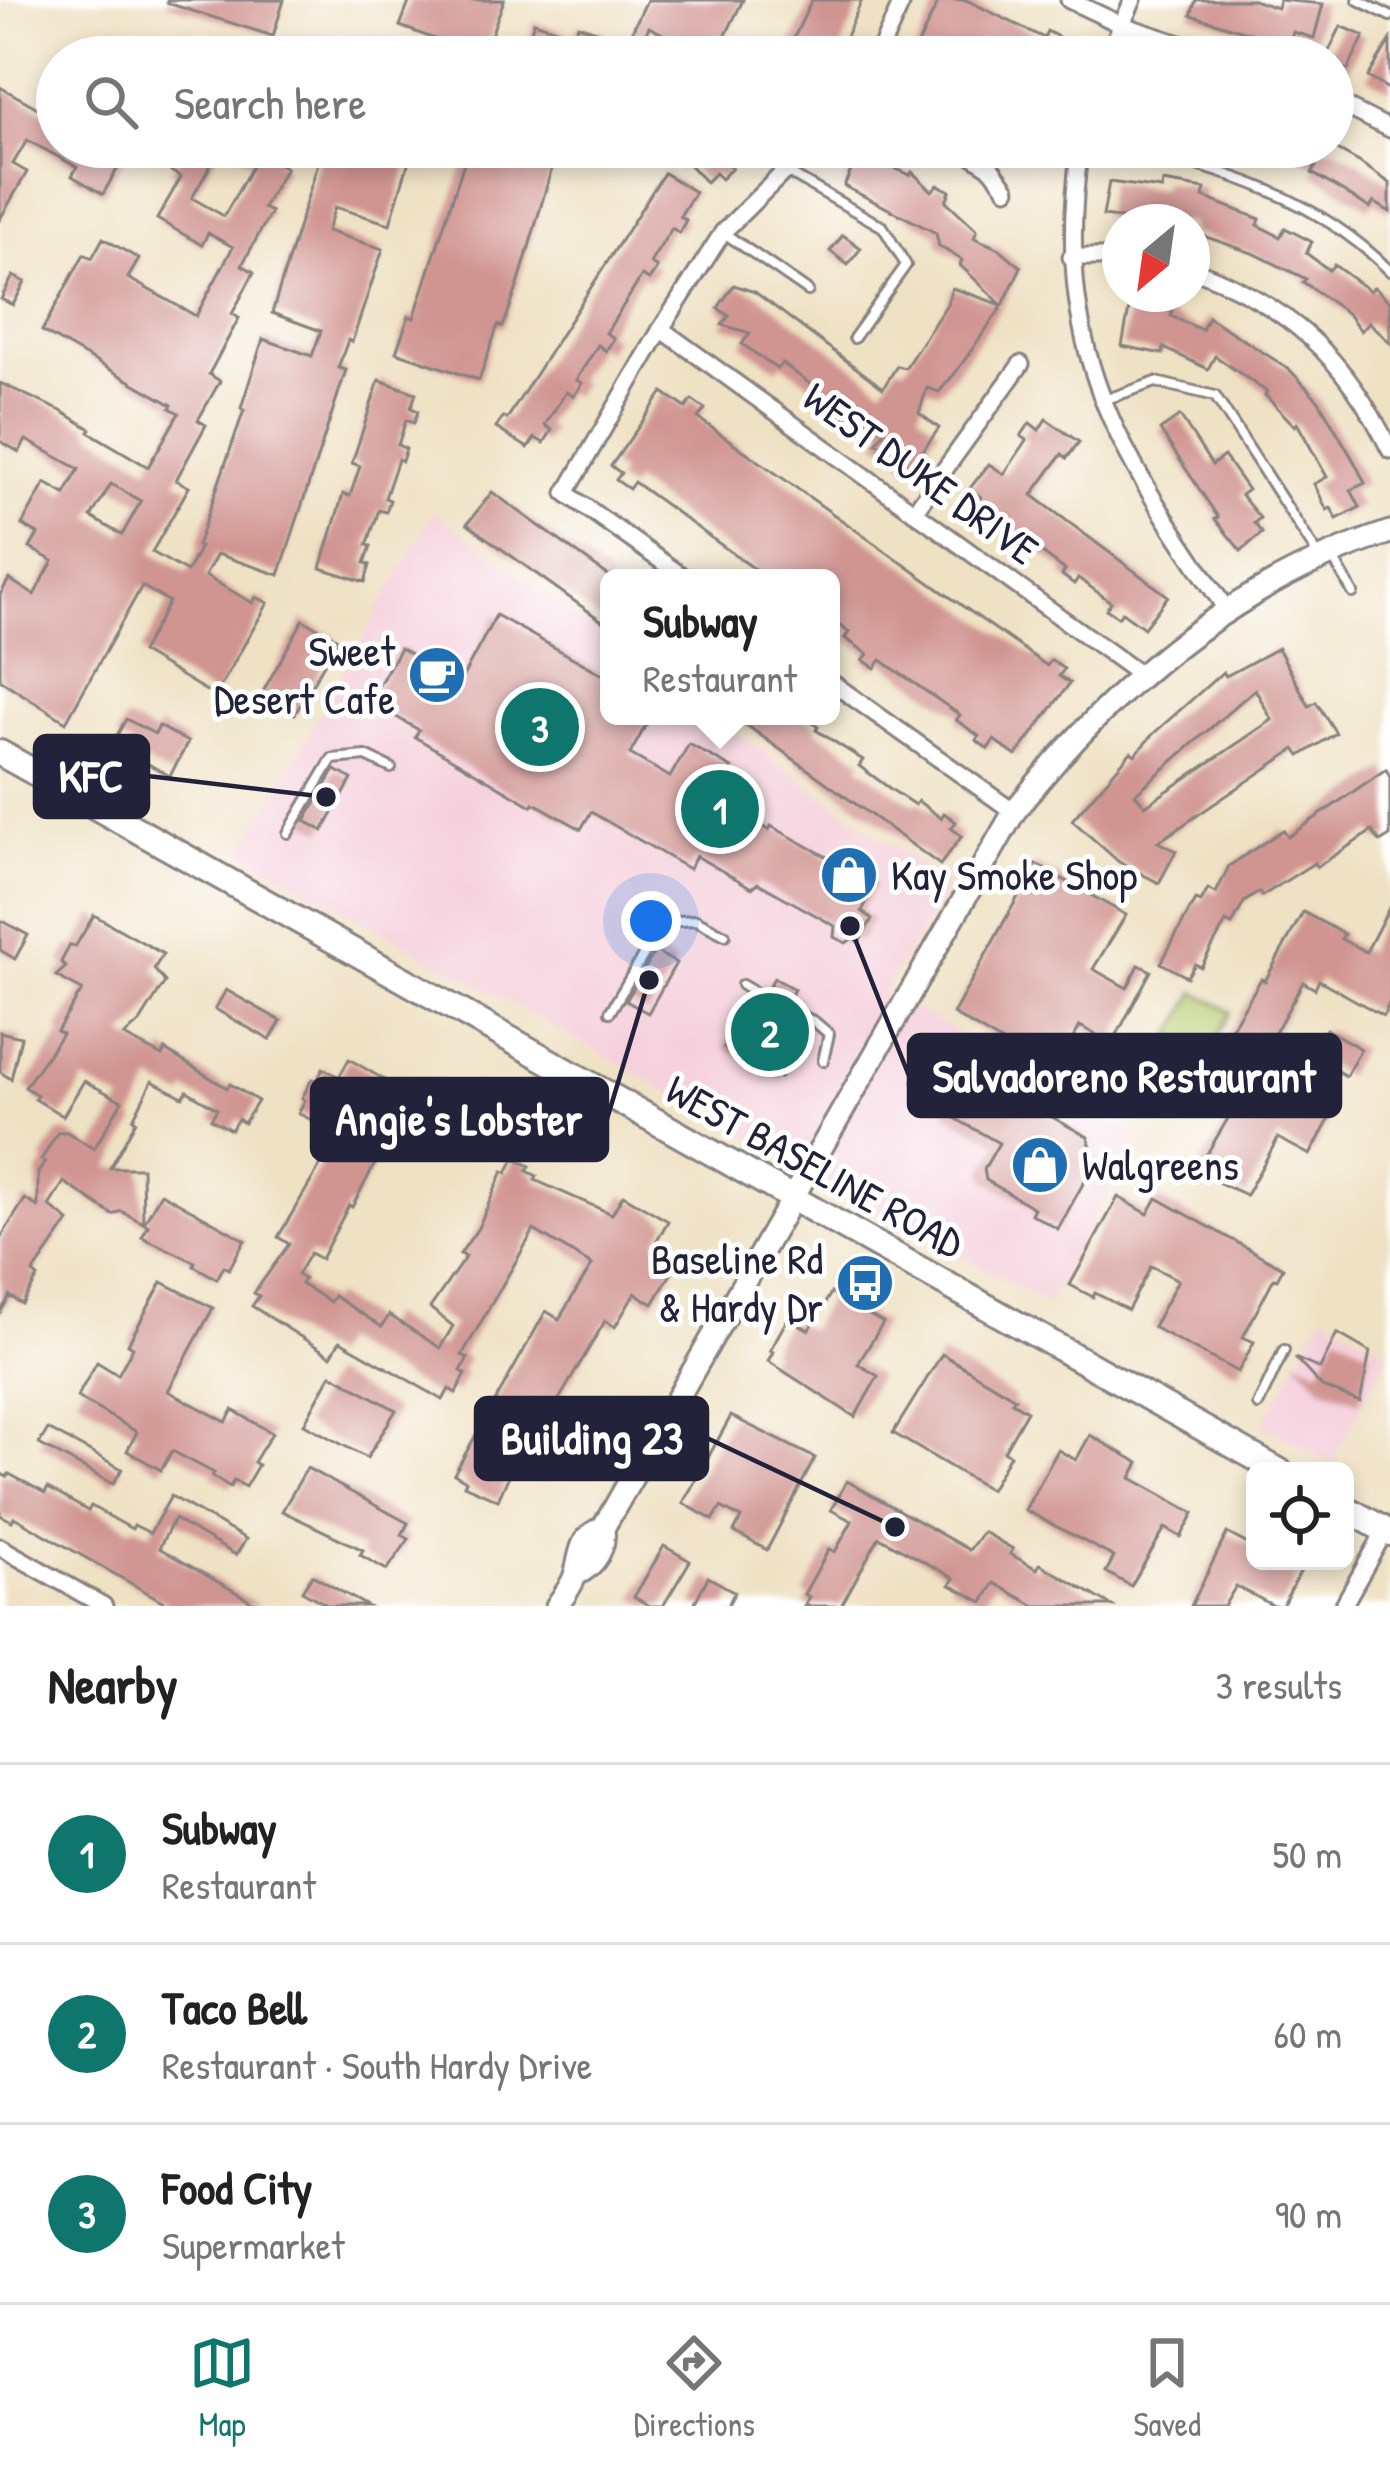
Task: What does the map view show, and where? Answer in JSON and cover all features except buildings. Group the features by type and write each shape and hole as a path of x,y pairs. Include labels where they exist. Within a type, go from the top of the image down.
{"main road":[{"name":"WEST BASELINE ROAD","path":"0,753 1263,1462"},
{"path":"1354,1513 1388,1532"}],"street":[{"path":"887,36 903,0"},
{"path":"1069,0 1156,36"},
{"path":"1117,36 1133,0"},
{"path":"1354,111 1390,129"},
{"path":"990,168 1007,189"},
{"path":"1078,168 1071,256 1084,347 1102,401 1132,465 1226,609"},
{"path":"672,569 566,494 723,232 784,170"},
{"path":"1071,256 1102,257"},
{"path":"1210,275 1242,287 1312,338 1371,411 1390,450"},
{"name":"WEST DUKE DRIVE","path":"661,329 1139,674"},
{"path":"914,512 1022,364"},
{"path":"557,1606 576,1574 589,1569 605,1542 603,1528 1014,812 1082,728 1139,674 1226,609 1326,557 1390,532"},
{"path":"840,688 1014,812"},
{"path":"1342,1606 1388,1532"},
{"path":"0,1546 104,1606"}],"lane":[{"path":"1358,0 1390,16"},
{"path":"1215,168 1290,197 1365,246 1390,271"},
{"path":"784,170 883,226 906,266 854,338"},
{"path":"723,232 808,291"},
{"path":"1102,401 1156,382 1216,396 1353,593"},
{"path":"288,833 332,759 366,756 391,768"},
{"path":"610,1012 663,922 696,920 725,935"},
{"path":"742,985 763,997"},
{"path":"784,1008 829,1034 823,1061"},
{"path":"1258,1405 1284,1350"}],"shaded area":[{"path":"434,512 600,632 600,725 726,725 949,887 884,991 1139,1136 1047,1304 242,852"},
{"path":"1323,1314 1390,1352 1332,1462 1263,1425"}],"green space":[{"path":"1196,992 1231,1012 1189,1088 1154,1069"}],"place":[{"name":"Sweet Desert Cafe","path":"437,675"},
{"name":"Food City","path":"540,727"},
{"name":"KFC","path":"326,797"},
{"name":"Subway","path":"720,809"},
{"name":"Kay Smoke Shop","path":"849,875"},
{"name":"Salvadoreno Restaurant","path":"850,926"},
{"name":"Angie's Lobster","path":"649,980"},
{"name":"Taco Bell","path":"770,1032"},
{"name":"Walgreens","path":"1040,1165"},
{"name":"Baseline Rd & Hardy Dr","path":"865,1283"},
{"name":"Building 23","path":"895,1527"}]}
